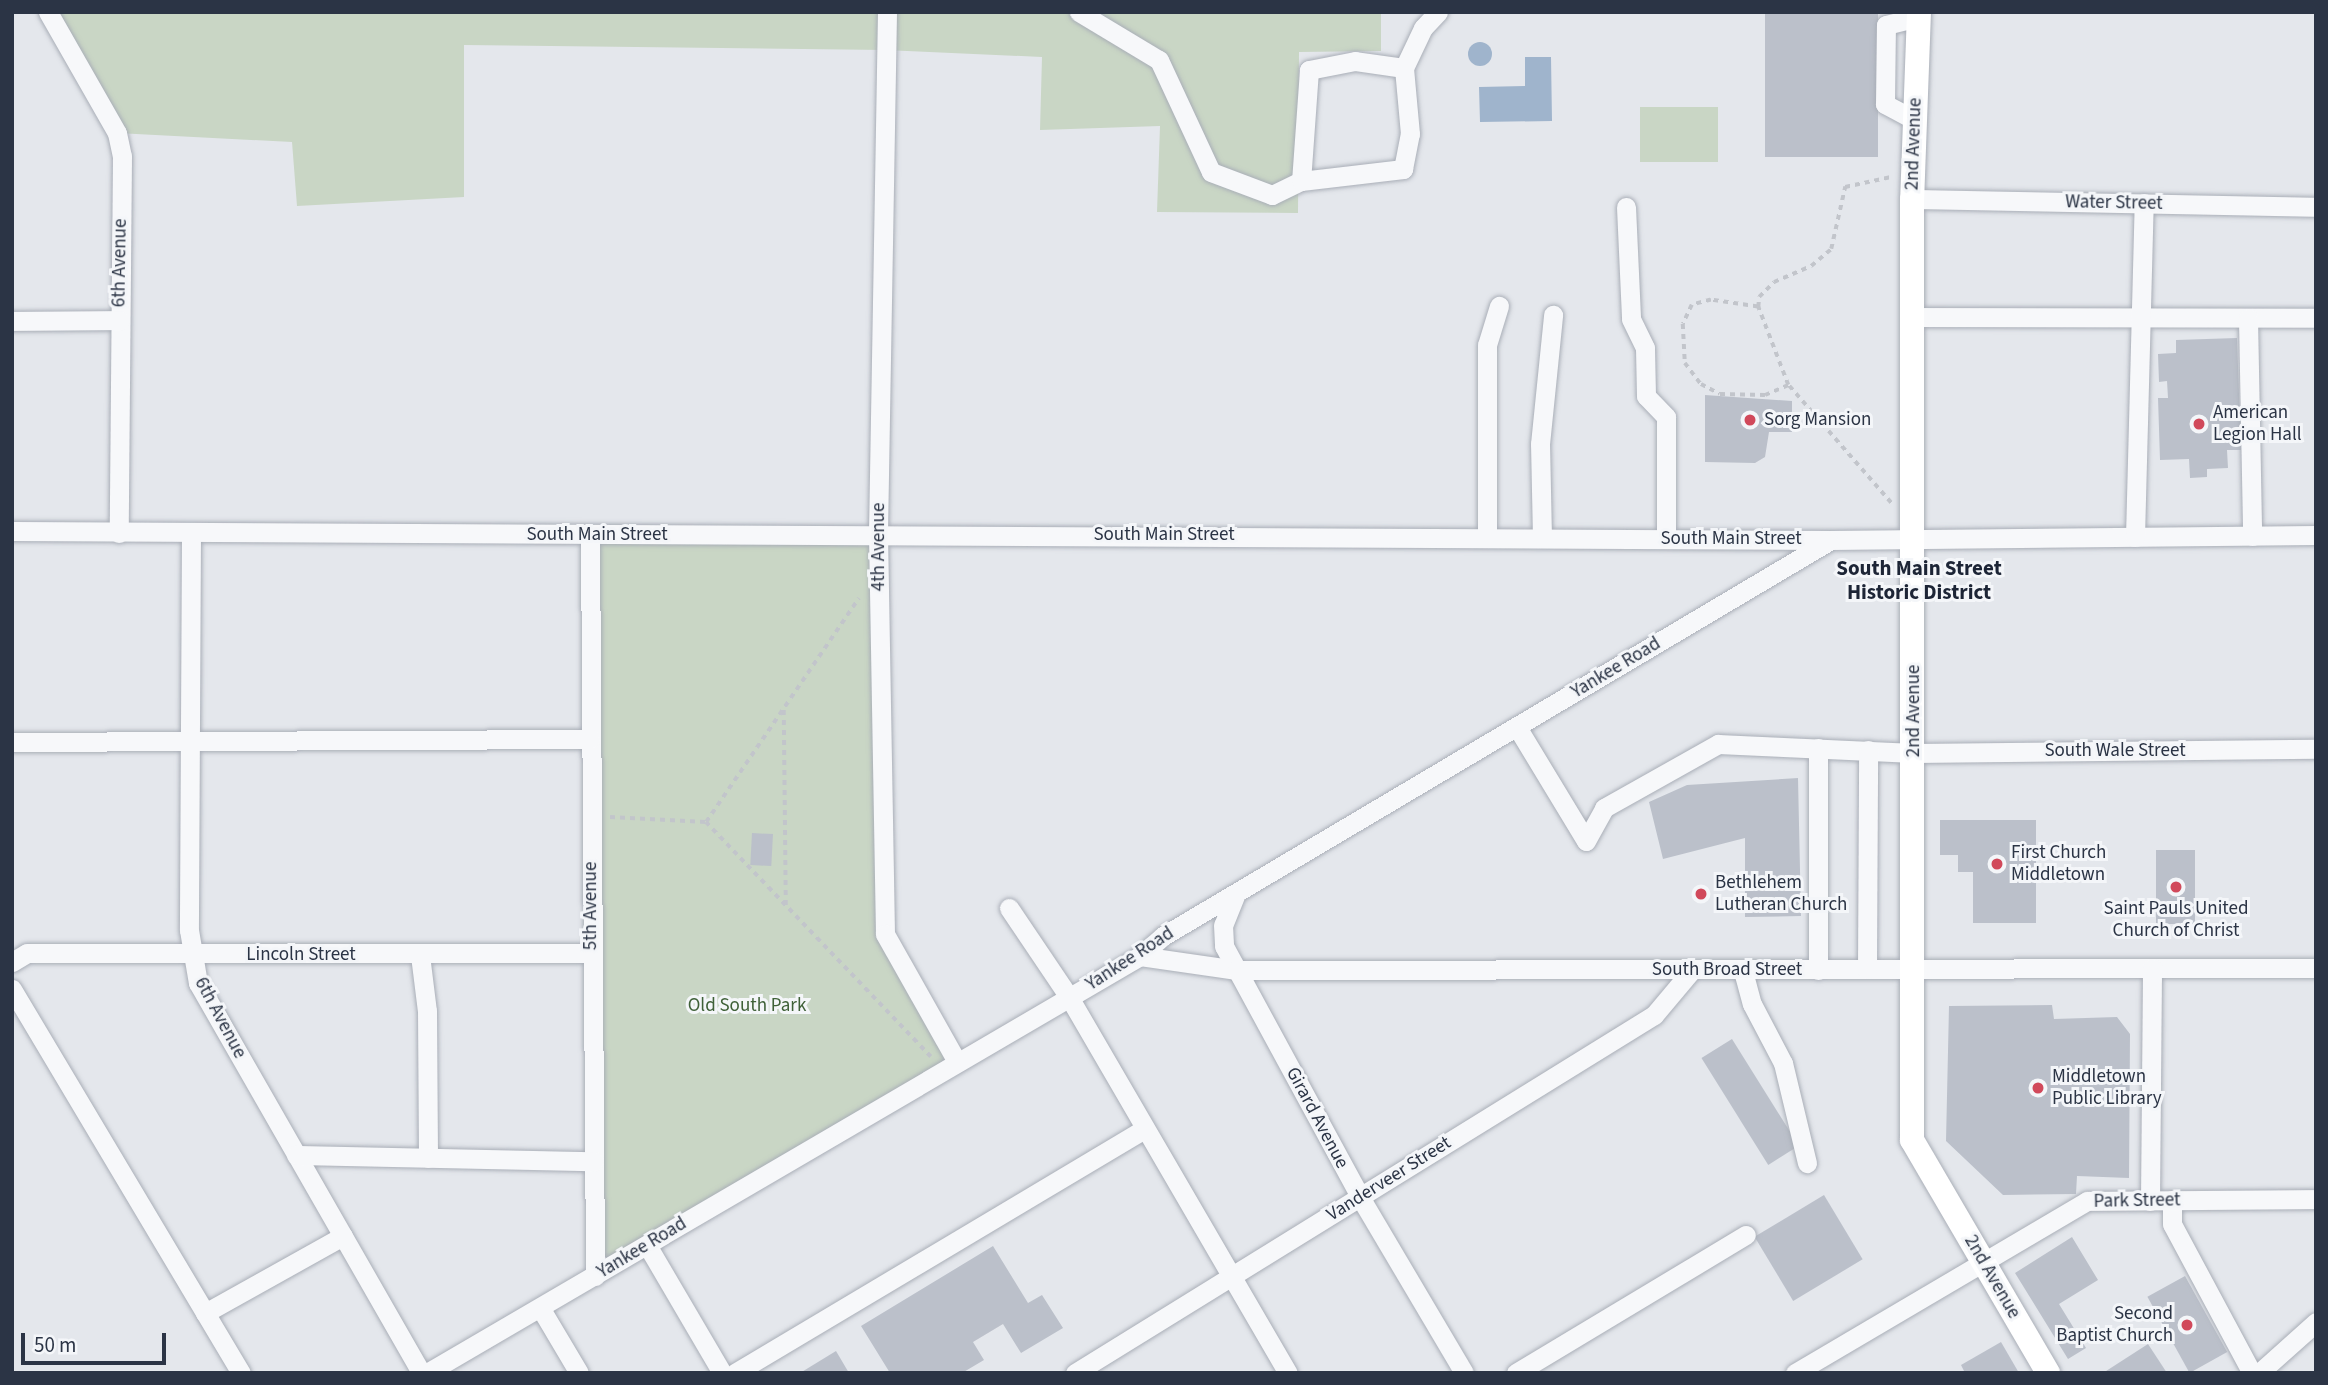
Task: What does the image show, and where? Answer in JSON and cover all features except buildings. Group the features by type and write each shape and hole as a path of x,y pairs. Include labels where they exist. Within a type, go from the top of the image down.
{"main road":[{"name":"2nd Avenue","path":"1919,15 1912,199 1916,969 1912,1140 2048,1373"}],"street":[{"name":"6th Avenue","path":"48,12 117,133 122,156 119,533"},
{"path":"1079,12 1159,60 1211,172 1272,195 1301,181 1403,169 1410,134 1404,68 1423,28 1438,12"},
{"name":"4th Avenue","path":"886,13 878,533 885,934 957,1062"},
{"path":"1301,181 1309,70 1355,61 1404,68"},
{"name":"Water Street","path":"1912,199 2316,207"},
{"path":"2135,537 2144,203"},
{"path":"1626,207 1631,318 1645,348 1646,396 1666,417 1666,539"},
{"path":"1487,537 1487,345 1499,306"},
{"path":"1542,538 1540,444 1553,315"},
{"path":"1913,317 2316,318"},
{"path":"2248,318 2252,536"},
{"path":"12,321 120,320"},
{"name":"South Main Street","path":"12,531 590,535 878,533 1830,540 2316,535"},
{"name":"6th Avenue","path":"191,533 191,956 198,983 421,1373"},
{"name":"5th Avenue","path":"590,535 595,1276"},
{"name":"Yankee Road","path":"427,1373 541,1309 1140,956 1235,895 1830,540"},
{"name":"South Wale Street","path":"1517,727 1586,841 1604,808 1718,744 1914,752 2316,750"},
{"path":"12,742 190,744 590,739"},
{"path":"1818,748 1818,970"},
{"path":"1867,969 1868,750"},
{"name":"Girard Avenue","path":"1235,895 1223,925 1224,946 1360,1197 1464,1373"},
{"path":"1009,908 1069,997 1288,1373"},
{"name":"Lincoln Street","path":"12,962 27,953 191,956 591,953"},
{"path":"420,955 428,1012 428,1157"},
{"name":"South Broad Street","path":"1140,956 1237,970 2316,968"},
{"path":"2150,1201 2152,968"},
{"name":"Vanderveer Street","path":"1075,1373 1654,1015 1691,971"},
{"path":"1743,971 1752,1004 1783,1063 1807,1163"},
{"path":"12,989 241,1373"},
{"path":"736,1373 1144,1129"},
{"path":"296,1155 594,1161"},
{"name":"Park Street","path":"1795,1373 1982,1259 2087,1201 2316,1199"},
{"path":"2172,1200 2172,1224 2252,1373"},
{"path":"1516,1373 1746,1235"},
{"path":"205,1312 343,1236"},
{"path":"647,1245 722,1373"},
{"path":"541,1309 579,1373"},
{"path":"2259,1373 2316,1322"}],"path":[{"path":"1892,504 1788,385 1758,307 1759,297 1774,282 1811,266 1830,249 1838,230 1837,202 1845,187 1862,179 1897,176"},
{"path":"1758,307 1711,300 1692,305 1683,324 1685,363 1701,384 1720,394 1765,395 1788,385"},
{"path":"706,822 863,585"},
{"path":"784,708 786,906"},
{"path":"591,817 706,822 925,1056 957,1062"}],"green space":[{"path":"48,12 1381,12 1381,51 1299,52 1298,213 1157,212 1160,126 1040,130 1042,57 885,50 464,45 464,197 297,206 292,142 117,133"},
{"path":"1640,107 1718,107 1718,162 1640,162"},
{"name":"Old South Park","path":"878,533 885,934 957,1062 595,1276 590,535"}],"water":[{"path":"1480,42 1491,49 1492,54 1485,65 1480,66 1469,59 1468,54 1475,43"},
{"path":"1525,57 1551,57 1552,121 1480,122 1479,87 1525,86"}],"place":[{"name":"Sorg Mansion","path":"1750,420"},
{"name":"American Legion Hall","path":"2199,424"},
{"name":"First Church Middletown","path":"1997,864"},
{"name":"Saint Pauls United Church of Christ","path":"2176,887"},
{"name":"Bethlehem Lutheran Church","path":"1701,894"},
{"name":"Middletown Public Library","path":"2038,1088"},
{"name":"Second Baptist Church","path":"2187,1325"}],"district":[{"name":"South Main Street Historic District","path":"1919,580"}]}
